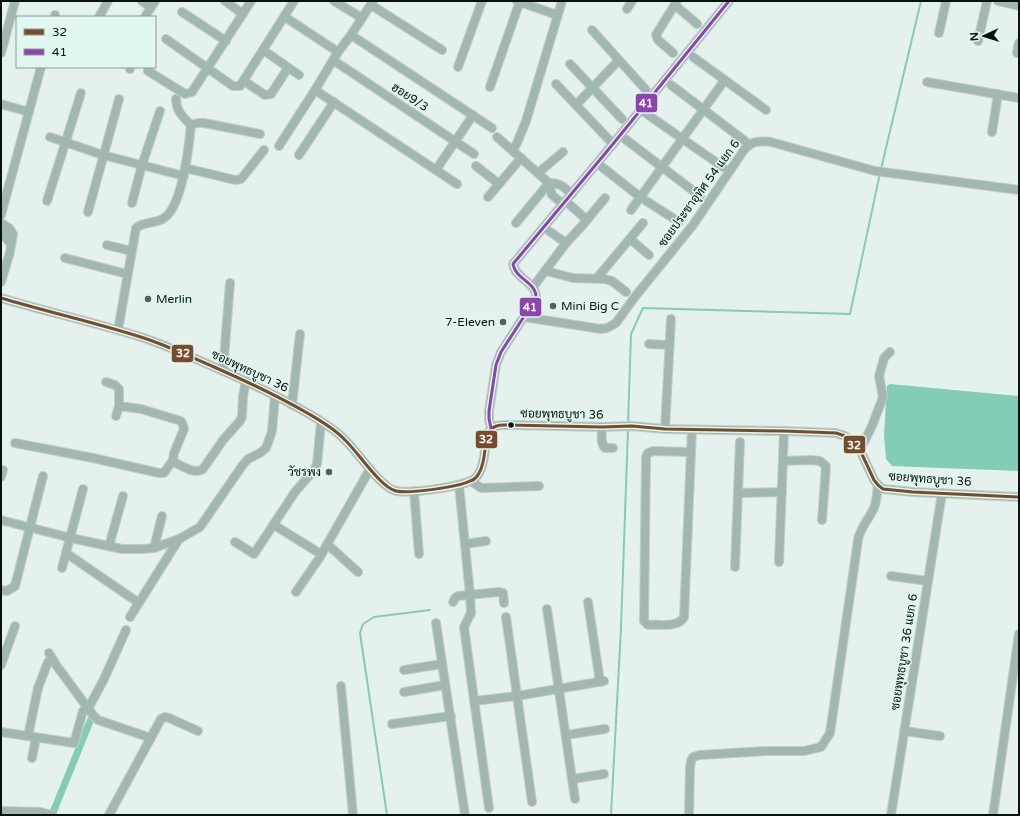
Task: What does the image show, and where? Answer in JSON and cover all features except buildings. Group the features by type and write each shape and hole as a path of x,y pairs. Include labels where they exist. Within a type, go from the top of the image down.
{"street":[{"path":"1,53 5,22 15,1"},
{"path":"100,16 108,1"},
{"path":"142,1 153,4 146,16"},
{"path":"225,1 243,14"},
{"path":"148,71 178,90 188,94 192,92 251,1"},
{"path":"166,39 233,86 240,86 294,1"},
{"path":"334,1 362,18"},
{"path":"458,67 482,1"},
{"path":"490,87 519,1 558,15"},
{"path":"513,150 526,121 562,1"},
{"path":"627,9 632,1"},
{"path":"539,486 481,488 471,481 480,471 486,438 491,428 489,411 496,365 504,348 536,298 537,293 533,287 516,272 513,264 567,205 572,194 729,1"},
{"path":"938,33 946,1"},
{"path":"978,40 987,1"},
{"path":"998,1 1019,6"},
{"path":"279,146 316,90 338,52 372,3 442,50"},
{"path":"673,53 658,40 656,35 676,3 697,24"},
{"path":"182,12 226,41"},
{"path":"285,17 338,52"},
{"path":"592,30 646,90"},
{"path":"351,35 492,128"},
{"path":"1017,53 1019,43"},
{"path":"263,50 299,75"},
{"path":"693,57 724,81 766,110"},
{"name":"ฮอย9/3","path":"334,60 474,154"},
{"path":"576,105 619,60"},
{"path":"570,64 622,119"},
{"path":"1,215 41,68"},
{"path":"244,81 265,95 269,96 288,68"},
{"path":"632,210 724,81"},
{"path":"927,82 1019,98"},
{"path":"556,84 613,144"},
{"path":"671,84 745,141"},
{"path":"316,90 457,184"},
{"path":"47,201 81,93"},
{"path":"992,132 998,94"},
{"path":"88,212 119,99"},
{"path":"176,99 177,109 180,115 192,125"},
{"path":"299,155 334,102"},
{"path":"1,104 29,112"},
{"path":"640,110 723,167"},
{"path":"132,203 142,165 160,111"},
{"path":"436,170 473,115"},
{"path":"192,125 204,123 260,134"},
{"path":"118,330 136,228 140,225 163,219 168,215 173,207 184,172 192,125"},
{"path":"50,136 103,155 142,165 235,180 241,179 264,150"},
{"path":"497,138 513,150 549,183 552,195 587,220"},
{"path":"625,139 700,196"},
{"name":"ซอยประชาอุทิศ 54 แยก 6","path":"524,317 601,329 607,328 616,322 693,225 750,144 756,142 771,142 875,171 1019,190"},
{"path":"538,173 563,152"},
{"path":"488,197 521,158"},
{"path":"476,166 499,184"},
{"path":"602,167 640,197 679,222"},
{"path":"549,183 557,183 562,185 572,194"},
{"path":"516,223 549,183"},
{"path":"533,287 566,243 587,220 604,198"},
{"path":"1,223 12,231 13,238 1,282"},
{"path":"597,278 643,223"},
{"path":"549,231 566,243"},
{"path":"630,239 649,255"},
{"path":"107,245 131,251"},
{"path":"65,258 128,274"},
{"path":"546,271 572,278 597,278 612,282 626,292"},
{"path":"223,371 230,283"},
{"name":"ซอยพุทธบูชา 36","path":"1,298 118,330 160,344 223,371 275,396 328,426 346,440 370,469 391,489 397,491 414,491 459,485 471,481"},
{"path":"665,429 671,320"},
{"path":"292,405 300,334"},
{"path":"649,344 669,345"},
{"path":"860,450 872,426 883,397 879,376 884,358 890,352"},
{"path":"106,382 115,385 119,389 120,406 116,416"},
{"path":"173,460 174,462 194,470 198,471 203,469 223,440 242,417 243,396 246,382"},
{"path":"1,520 122,549 143,550 154,548 180,539 200,527 242,466 248,459 266,448 272,431 275,396"},
{"path":"16,443 164,473 173,460 174,453 184,430 181,421 141,409 120,406"},
{"path":"235,542 254,554 295,492 314,470 317,464 321,422"},
{"name":"ซอยพุทธบูชา 36","path":"491,428 503,425 602,427 632,426 692,430 784,430 836,433 845,436 860,450 872,476 878,485 883,489 1019,497"},
{"path":"602,427 603,446 605,448 613,448"},
{"path":"691,452 653,451 648,453 646,457 644,621 648,624 676,624 682,621 684,617 692,430"},
{"path":"779,562 784,430"},
{"path":"735,567 740,442"},
{"path":"783,461 820,461 826,466 822,520"},
{"path":"296,592 327,544 370,469"},
{"path":"1,590 7,591 15,586 43,476"},
{"path":"459,485 471,613 464,627 490,808"},
{"path":"689,815 690,768 693,757 700,755 766,751 804,751 821,747 826,740 830,733 858,540 862,528 874,507 878,485"},
{"path":"62,568 83,488"},
{"path":"414,491 419,554"},
{"path":"738,493 782,492"},
{"name":"ซอยพุทธบูชา 36 แยก 6","path":"891,815 942,493"},
{"path":"109,546 123,496"},
{"path":"154,548 162,516"},
{"path":"274,525 316,551"},
{"path":"130,617 180,539"},
{"path":"465,544 486,541"},
{"path":"327,544 358,572"},
{"path":"66,554 140,603"},
{"path":"891,576 928,581"},
{"path":"453,602 458,596 498,592 503,593 504,603"},
{"path":"474,701 517,696 602,681 588,602"},
{"path":"547,609 575,799"},
{"path":"506,617 532,802"},
{"path":"436,623 465,815"},
{"path":"1,666 15,626"},
{"path":"1,732 74,744 86,710 104,679 126,630"},
{"path":"992,815 1019,634"},
{"path":"49,653 86,710 98,720 150,738"},
{"path":"32,758 35,700 48,662"},
{"path":"404,670 442,664"},
{"path":"404,692 446,685"},
{"path":"341,686 353,815"},
{"path":"392,724 451,716"},
{"path":"108,815 161,719 165,717 198,731"},
{"path":"566,735 606,729"},
{"path":"904,731 940,736"},
{"path":"572,779 604,774"},
{"path":"1,811 50,814"}],"shaded area":[{"path":"890,384 1019,396 1019,471 892,466 886,459 884,435 887,386"}],"waterway":[{"path":"881,169 921,1"},
{"path":"628,424 631,334 643,308 850,314 880,173"},
{"path":"611,815 621,628 628,429"},
{"path":"387,815 360,633 363,624 374,617 430,610"},
{"path":"52,815 91,719"}],"transit line":[{"name":"41","path":"491,428 489,411 496,365 501,352 536,298 533,288 518,273 513,264 729,1"},
{"name":"32","path":"1,298 108,327 162,344 262,389 297,407 332,429 350,445 383,483 396,491 411,492 455,486 471,481 476,477 481,469 488,432 494,427 505,425 602,427 632,426 665,429 836,433 845,436 860,450 874,480 883,489 913,492 1019,497"}],"place":[{"name":"Merlin","path":"148,299"},
{"name":"Mini Big C","path":"553,306"},
{"name":"7-Eleven","path":"503,322"},
{"name":"วัชรพง","path":"329,472"}]}
